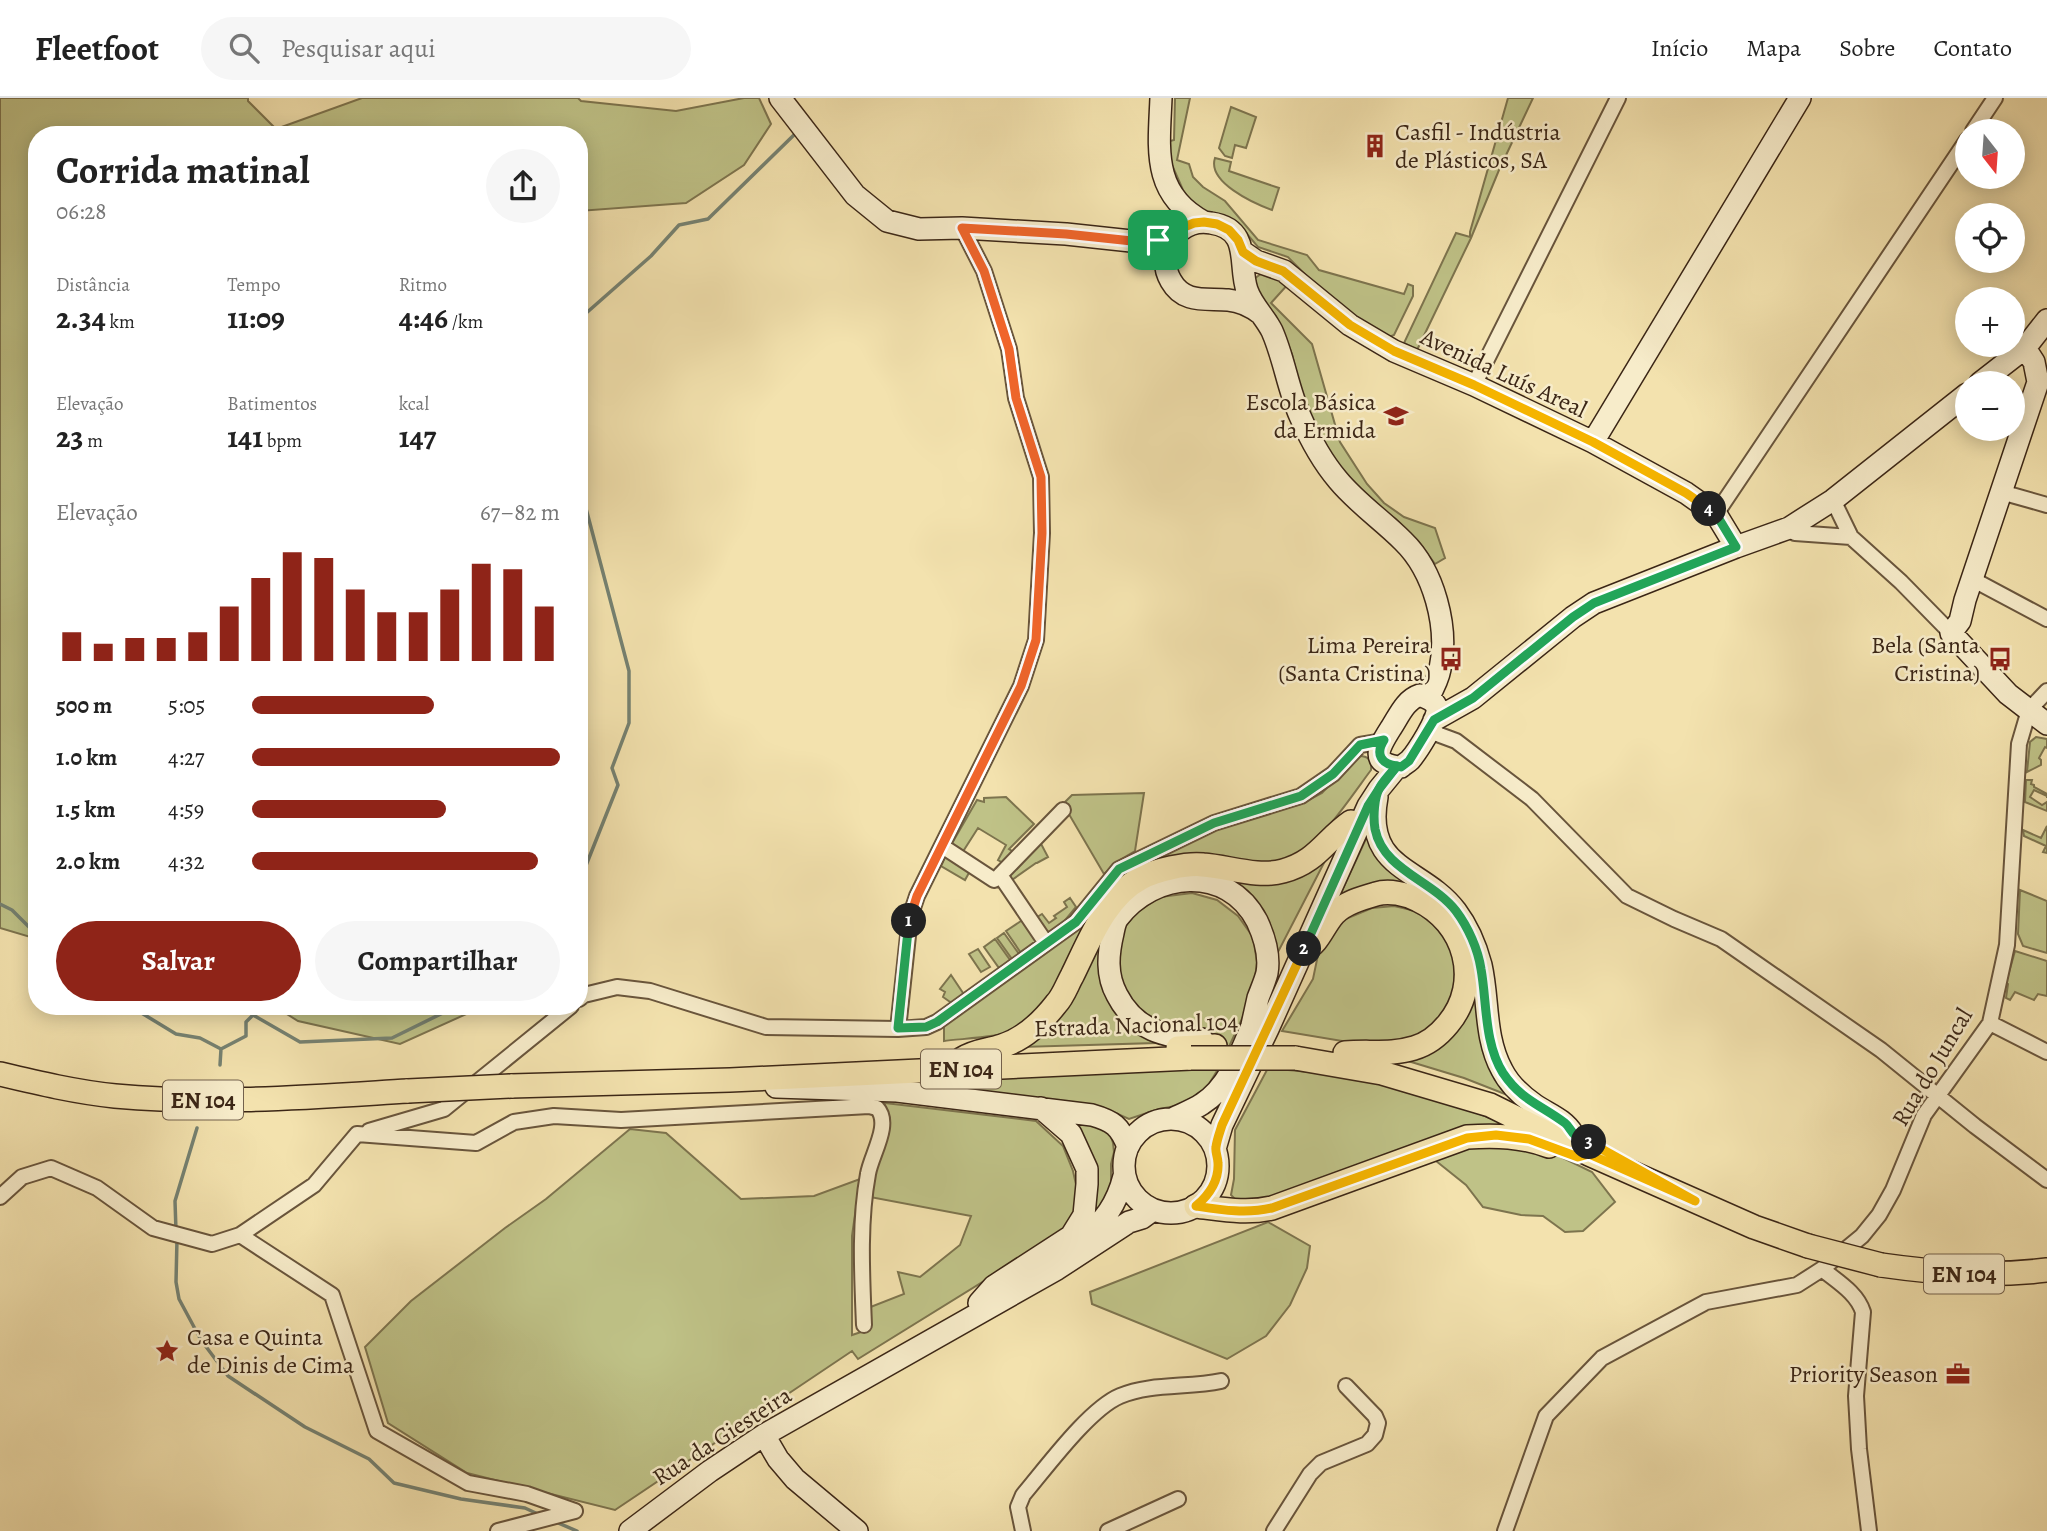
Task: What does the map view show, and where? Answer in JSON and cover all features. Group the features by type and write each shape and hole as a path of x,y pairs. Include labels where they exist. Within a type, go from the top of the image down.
{"main road":[{"path":"780,98 855,195 887,221 919,229 962,228 1132,241 1149,241 1175,235"},
{"path":"1161,98 1160,162 1172,193 1184,209 1204,222"},
{"path":"1593,442 1800,98"},
{"path":"1172,193 1175,235"},
{"path":"1168,275 1165,255 1175,235 1184,227 1204,222 1217,224 1229,230 1238,240 1247,290 1271,329 1298,412 1316,450 1338,480 1405,543 1420,562 1438,608 1442,658 1432,713 1409,761 1401,767 1391,765 1379,756 1379,748 1412,698 1420,695 1432,713"},
{"path":"1132,241 1148,249 1174,286 1184,295 1196,300 1236,301 1261,314"},
{"path":"1209,300 1231,291 1238,281 1243,261"},
{"name":"Avenida Luís Areal","path":"1243,261 1256,261 1283,271 1350,325 1394,351 1474,385 1593,442 1686,493 1716,514 1736,547"},
{"path":"2047,320 2035,356 2038,382 1960,621 1951,632 2008,694 2047,724"},
{"path":"2004,371 2035,356"},
{"path":"1432,713 1466,703 1594,603 1789,528 1833,499 1955,403"},
{"path":"1215,1149 1222,1125 1368,806 1391,765"},
{"path":"1172,1119 1204,1103 1233,1069 1350,822 1391,765"},
{"path":"1379,789 1374,811 1375,829 1382,848 1395,863 1439,893 1456,911 1471,936 1481,966 1489,1032 1502,1071 1517,1090 1535,1105 1567,1124 1573,1133"},
{"path":"962,1059 974,1052 1002,1046 1026,1034 1058,1003 1105,912 1121,893 1140,878 1161,870 1200,864 1256,873 1281,872 1304,863 1324,848 1350,822"},
{"path":"1214,1046 1209,1040 1180,1038 1152,1031 1125,1010 1110,982 1108,952 1116,920 1139,897 1166,883 1191,880 1213,883 1230,891 1252,913 1263,933 1267,972 1252,1025"},
{"path":"1304,950 1312,946 1335,913 1353,901 1380,892 1407,895 1430,905 1444,918 1460,941 1467,967 1464,992 1457,1013 1438,1036 1415,1048 1392,1052 1345,1053"},
{"name":"Estrada Nacional 104","path":"599,1082 733,1071 1214,1046 1345,1053 1490,1097 1573,1133 1695,1201"},
{"name":"Estrada Nacional 104","path":"599,1082 730,1080 1296,1052 1382,1073 1490,1105 1589,1154 1695,1201"},
{"name":"EN 104","path":"0,1074 55,1087 114,1096 171,1100 263,1100 599,1082"},
{"path":"730,1080 737,1086 897,1091 1092,1115 1110,1121 1123,1134 1128,1147"},
{"path":"979,1303 993,1286 1071,1236 1084,1215 1087,1169 1071,1134 1041,1108"},
{"path":"846,1388 1099,1226 1119,1194 1125,1176 1128,1147 1135,1135 1146,1126 1172,1119 1186,1121 1208,1137 1218,1162 1213,1187 1206,1198 1182,1212 1153,1210 1140,1202 1130,1191 1125,1176"},
{"path":"1196,1206 1257,1212 1467,1138 1496,1135 1529,1139 1578,1157 1589,1154"},
{"name":"EN 104","path":"1695,1201 1754,1227 1808,1246 1881,1265 1973,1275 2047,1270"},
{"path":"846,1388 1057,1269 1129,1222 1142,1218 1153,1210"},
{"name":"Rua da Giesteira","path":"630,1531 710,1471 764,1435 846,1388"},
{"path":"764,1435 778,1459 795,1479 857,1531"}],"street":[{"path":"1474,385 1618,98"},
{"path":"1981,119 1995,98"},
{"path":"1716,514 1955,158"},
{"path":"898,1028 910,917 917,896 1021,686 1036,640 1042,533 1041,477 1016,398 1009,349 984,271 962,228"},
{"path":"2001,492 2047,505"},
{"path":"1833,499 1851,537 1951,632"},
{"path":"1789,528 1796,533 1851,537"},
{"path":"1972,579 2047,619"},
{"path":"2029,710 2047,691"},
{"name":"Rua do Juncal","path":"1505,1531 1546,1416 1602,1358 1706,1302 1797,1285 1822,1269 1862,1236 1879,1215 1893,1190 1924,1115 1990,1023 2007,946 2019,744 2029,710"},
{"path":"1432,713 1456,741 1532,799 1628,896 1721,939 1881,1050 2047,1180"},
{"path":"588,994 617,987 650,991 766,1027 926,1027 937,1022 1076,922 1119,869 1214,823 1301,796 1333,774 1360,745 1384,740"},
{"path":"992,881 1063,810"},
{"path":"942,846 992,881 1046,943"},
{"path":"0,1197 23,1177 51,1168 97,1188 153,1228 212,1244 240,1235 314,1185 357,1134 443,1109 560,1015"},
{"path":"1990,1023 2047,1052"},
{"path":"357,1134 476,1143 514,1122 554,1116 621,1120 869,1106 877,1108 883,1117 883,1126 868,1173 861,1250 864,1325"},
{"path":"240,1235 332,1295 377,1431 468,1483 527,1494 575,1511 499,1531"},
{"path":"1822,1269 1854,1295 1863,1312 1856,1396 1859,1450 1869,1531"},
{"path":"1023,1531 1017,1507 1023,1495 1089,1418 1119,1396 1146,1389 1221,1381"},
{"path":"1274,1531 1310,1474 1321,1463 1367,1444 1375,1435 1378,1423 1375,1416 1346,1386"},
{"path":"1108,1531 1178,1499"}],"green space":[{"path":"0,98 248,98 273,126 28,126 28,936 0,928"},
{"path":"362,98 578,98 581,101 676,111 744,98 759,98 771,124 744,165 686,203 588,210 588,126 284,126"},
{"path":"1175,98 1190,98 1177,160 1189,164 1193,177 1225,201 1258,240 1307,255 1319,270 1404,294 1408,284 1413,286 1413,296 1394,335 1389,337 1350,320 1288,257 1258,247 1236,221 1195,208 1172,165 1170,141 1174,140"},
{"path":"1508,98 1533,98 1471,238 1417,350 1404,343 1456,233 1470,237"},
{"path":"1231,107 1256,117 1246,148 1235,145 1232,158 1225,156 1219,148"},
{"path":"1215,158 1231,162 1229,171 1279,188 1272,210 1244,197 1225,183 1214,167"},
{"path":"1262,273 1290,282 1271,303 1312,344 1340,442 1367,484 1384,503 1404,517 1435,528 1445,558 1435,564 1419,542 1396,519 1355,486 1329,452 1310,417 1292,354 1276,316 1252,287 1254,279"},
{"path":"2036,737 2047,739 2047,748 2045,747 2039,758 2041,765 2027,772 2030,742"},
{"path":"1357,756 1368,759 1371,770 1336,818 1305,851 1291,859 1275,862 1174,858 1022,1024 1005,1034 944,1041 944,1025 1046,953 1089,918 1120,876 1224,825 1301,804 1322,793"},
{"path":"2026,780 2032,780 2034,787 2047,794 2034,790 2030,797 2042,805 2047,802 2047,811 2025,802"},
{"path":"1144,793 1135,851 1104,874 1063,804 1072,795"},
{"path":"1006,797 1034,824 1009,849 1015,853 1005,864 998,860 1006,845 978,828 962,853 951,845 977,800 984,802 984,798"},
{"path":"2047,826 2047,853 2043,852 2046,846 2024,836 2023,830 2041,838"},
{"path":"1370,830 1429,896 1334,908"},
{"path":"1039,840 1048,857 1009,882 1010,872"},
{"path":"946,854 970,871 965,880 941,866"},
{"path":"1327,857 1277,954 1216,874"},
{"path":"2020,890 2047,901 2047,953 2023,946 2018,934"},
{"path":"1192,893 1217,900 1238,916 1253,937 1257,962 1253,995 1220,1066 1204,1092 1187,1104 1159,1109 1129,1119 1102,1107 841,1086 1179,1067 1177,1031 1150,1022 1127,1002 1118,981 1120,933 1136,913 1160,897"},
{"path":"1070,898 1076,907 1053,935 1046,935 1034,919 1042,914 1049,923 1067,907 1064,902"},
{"path":"1394,906 1416,911 1435,926 1448,942 1455,963 1450,1009 1435,1029 1384,1048 1282,1031 1313,979 1319,950 1343,920 1372,908"},
{"path":"1114,913 1100,952 1103,990 1120,1018 1155,1043 1022,1047"},
{"path":"1024,919 1040,944 1023,956 1006,931"},
{"path":"1004,933 1019,954 1012,959 997,938"},
{"path":"995,939 1010,960 999,968 984,947"},
{"path":"978,949 990,967 981,972 969,954"},
{"path":"2015,951 2047,961 2047,996 2038,994 2034,1000 2015,992 2010,1000 2006,998 2006,983"},
{"path":"951,975 965,996 953,1004 943,997 945,992 940,989"},
{"path":"1473,985 1515,1098 1464,1078 1398,1058"},
{"path":"288,1015 464,1015 400,1044 298,1021"},
{"path":"1268,1068 1360,1077 1445,1100 1527,1133 1509,1130 1274,1203 1239,1203 1231,1195 1235,1130"},
{"path":"885,1103 1036,1121 1063,1146 1077,1189 1074,1213 1060,1234 858,1359 852,1351 615,1510 467,1473 388,1423 365,1347 411,1301 546,1199 630,1129 666,1133 741,1199 814,1196 860,1179 852,1236 852,1335 867,1330 868,1308 904,1294 898,1272 920,1277 960,1245 971,1216 870,1197"},
{"path":"1069,1120 1091,1124 1110,1133 1113,1143 1111,1195 1089,1225"},
{"path":"1478,1143 1555,1154 1592,1172 1615,1202 1583,1231 1565,1232 1543,1216 1521,1215 1483,1207 1466,1185 1431,1157"},
{"path":"1268,1222 1310,1246 1307,1268 1290,1305 1266,1336 1227,1359 1092,1304 1090,1292"}],"waterway":[{"path":"588,311 651,256 679,225 708,219 798,131"},
{"path":"588,516 629,671 629,723 612,768 618,785 588,860"},
{"path":"0,904 12,910 28,926"},
{"path":"145,1015 176,1034 200,1038 221,1049 220,1065"},
{"path":"221,1049 246,1036 246,1022 253,1015"},
{"path":"253,1015 300,1042 392,1038 439,1015"},
{"path":"176,1231 175,1201 197,1128"},
{"path":"177,1239 176,1282 179,1299 201,1340 228,1376 305,1427 369,1459 394,1483 461,1499 525,1508 540,1515"},
{"path":"556,1522 577,1531"}],"place":[{"name":"Casfil - Indústria de Plásticos, SA","path":"1375,146"},
{"name":"Escola Básica da Ermida","path":"1396,416"},
{"name":"Lima Pereira (Santa Cristina)","path":"1451,659"},
{"name":"Bela (Santa Cristina)","path":"2000,659"},
{"name":"Casa e Quinta de Dinis de Cima","path":"167,1351"},
{"name":"Priority Season","path":"1958,1374"}],"route":[{"path":"1158,240 1132,241 962,228 984,271 1009,349 1016,398 1041,477 1042,533 1036,640 1021,686 917,896 910,917 898,1028 926,1027 937,1022 1076,922 1119,869 1214,823 1301,796 1333,774 1360,745 1384,740 1379,748 1379,756 1390,766 1397,766 1379,789 1368,806 1222,1125 1215,1149 1217,1175 1206,1198 1196,1206 1257,1212 1440,1146 1467,1138 1496,1135 1529,1139 1578,1157 1589,1154 1695,1201 1573,1133 1567,1124 1535,1105 1517,1090 1502,1071 1494,1053 1481,966 1471,936 1456,911 1439,893 1395,863 1382,848 1375,829 1374,811 1379,789 1386,780 1397,766 1401,767 1409,761 1434,720 1473,698 1573,617 1594,603 1736,547 1716,514 1686,493 1593,442 1474,385 1394,351 1350,325 1283,271 1256,261 1243,252 1238,240 1229,230 1217,224 1194,223 1184,227 1173,237 1158,240"}]}
